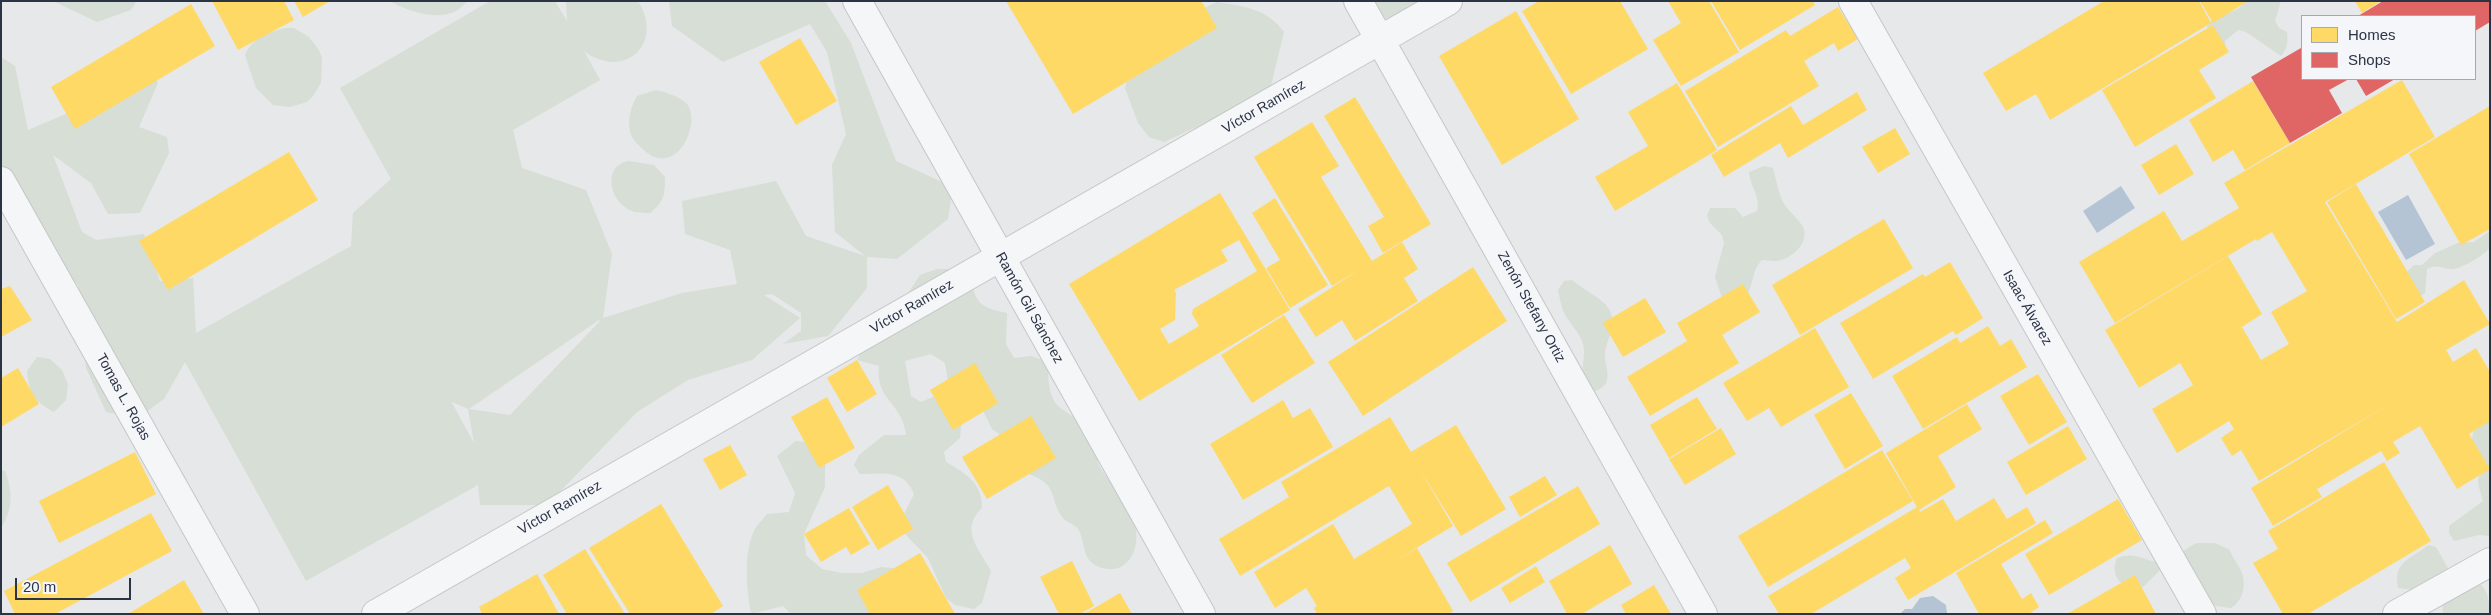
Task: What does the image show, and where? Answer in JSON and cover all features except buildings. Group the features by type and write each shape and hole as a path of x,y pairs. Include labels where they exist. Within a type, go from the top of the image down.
{"street":[{"name":"Ramón Gil Sánchez","path":"857,1 1201,614"},
{"name":"Zenón Stefany Ortiz","path":"1358,1 1703,614"},
{"name":"Víctor Ramírez","path":"376,614 1448,1"},
{"name":"Isaac Álvarez","path":"1853,1 2202,614"},
{"name":"Tomas L. Rojas","path":"1,181 245,614"},
{"path":"2397,614 2490,562"}],"shaded area":[{"path":"53,1 137,1 131,10 97,22"},
{"path":"390,1 468,1 456,11 448,14 431,15 413,11"},
{"path":"490,1 555,1 567,21 566,1 638,1 645,17 647,31 643,44 636,53 626,60 613,62 599,59 584,51 600,80 513,130 522,168 586,190 612,254 603,318 682,293 737,284 730,250 685,234 682,201 776,181 806,236 865,256 835,232 832,165 846,134 827,52 810,24 723,62 672,26 669,1 825,1 851,43 896,161 953,187 948,219 897,259 867,257 867,288 828,336 783,344 801,331 801,313 772,294 764,295 800,318 752,360 688,380 637,412 547,505 480,505 478,485 306,581 185,362 164,399 138,418 106,412 86,368 78,285 29,236 1,186 1,57 15,66 28,130 73,111 149,70 158,83 139,127 167,137 169,153 140,213 108,214 91,183 53,155 82,232 96,240 144,234 160,281 193,278 196,333 351,246 353,213 391,179 340,88","holes":["599,320 510,415 469,409","452,403 468,409 474,443"]},
{"path":"1350,1 1446,1 1413,16 1380,19"},
{"path":"2246,1 2281,1 2275,21 2279,28 2287,32 2287,39 2286,48 2281,56 2246,32 2238,30 2225,41 2225,49 2213,52 2207,26 2215,18 2237,9"},
{"path":"1217,2 1246,7 1263,13 1284,32 1268,98 1225,114 1164,142 1149,137 1138,123 1125,88 1134,54 1202,9"},
{"path":"285,28 294,28 309,37 319,50 322,58 321,83 313,96 307,102 290,107 273,105 256,88 245,55 256,40"},
{"path":"656,90 681,99 687,104 691,113 691,124 683,145 676,153 667,158 656,158 643,149 632,137 629,127 632,106 637,96"},
{"path":"629,161 654,165 665,177 663,197 650,213 630,210 617,199 613,192 612,176 615,169 620,164"},
{"path":"1764,166 1773,168 1783,202 1804,229 1804,239 1799,249 1790,256 1776,261 1762,260 1758,264 1744,300 1723,301 1715,277 1724,243 1722,235 1710,223 1707,216 1710,208 1735,208 1743,217 1757,211 1758,201 1749,172"},
{"path":"2490,231 2490,247 2484,254 2454,269 2436,267 2427,269 2425,293 2418,298 2402,276 2414,265 2422,265 2435,253 2458,243 2474,242"},
{"path":"937,269 957,269 971,280 975,295 982,304 1007,313 1006,344 1014,358 1031,356 1048,362 1049,386 1055,403 1076,418 1083,426 1101,469 1121,491 1132,512 1135,522 1136,542 1134,552 1122,566 1106,569 1090,561 1078,529 1060,514 1049,487 1040,479 1020,471 1006,439 992,429 978,400 948,381 945,363 931,354 905,361 911,396 921,402 940,394 962,415 960,438 944,452 946,462 966,475 976,485 981,499 982,508 975,516 972,532 973,540 991,571 982,603 974,609 955,605 946,598 928,558 906,535 903,524 904,514 914,494 905,480 885,474 860,474 854,465 859,455 884,435 906,435 900,415 881,387 879,366 857,360 868,338 900,306 920,275"},
{"path":"1572,280 1603,302 1611,312 1611,332 1605,350 1607,380 1604,386 1594,392 1588,388 1583,379 1584,356 1582,340 1564,313 1558,290 1564,281"},
{"path":"37,357 50,359 62,370 68,384 66,400 54,412 37,400 29,386 27,371"},
{"path":"2490,415 2490,536 2479,535 2454,541 2449,533 2449,526 2483,501 2478,479 2486,463 2473,443 2472,438 2473,433"},
{"path":"796,441 815,443 825,463 825,487 804,534 806,555 822,569 842,573 862,573 881,567 901,569 907,614 791,614 783,606 751,614 748,594 747,559 751,538 756,527 767,514 789,512 795,493 777,456"},
{"path":"1,470 5,471 8,478 10,507 1,528"},
{"path":"2197,543 2215,543 2230,550 2240,568 2244,581 2243,592 2231,608 2216,606 2169,571 2160,570 2143,587 2135,590 2120,582 2115,574 2117,558 2130,556 2159,562 2174,557"},
{"path":"2428,545 2436,547 2449,570 2480,583 2487,595 2489,614 2443,614 2442,589 2427,582 2420,584 2414,590 2398,588 2397,579 2401,566"}],"water":[{"path":"2121,186 2135,208 2097,233 2083,211"},
{"path":"2408,195 2435,244 2406,260 2378,212"},
{"path":"1933,596 1946,605 1947,614 1900,614 1905,609 1912,609 1920,598"}]}
